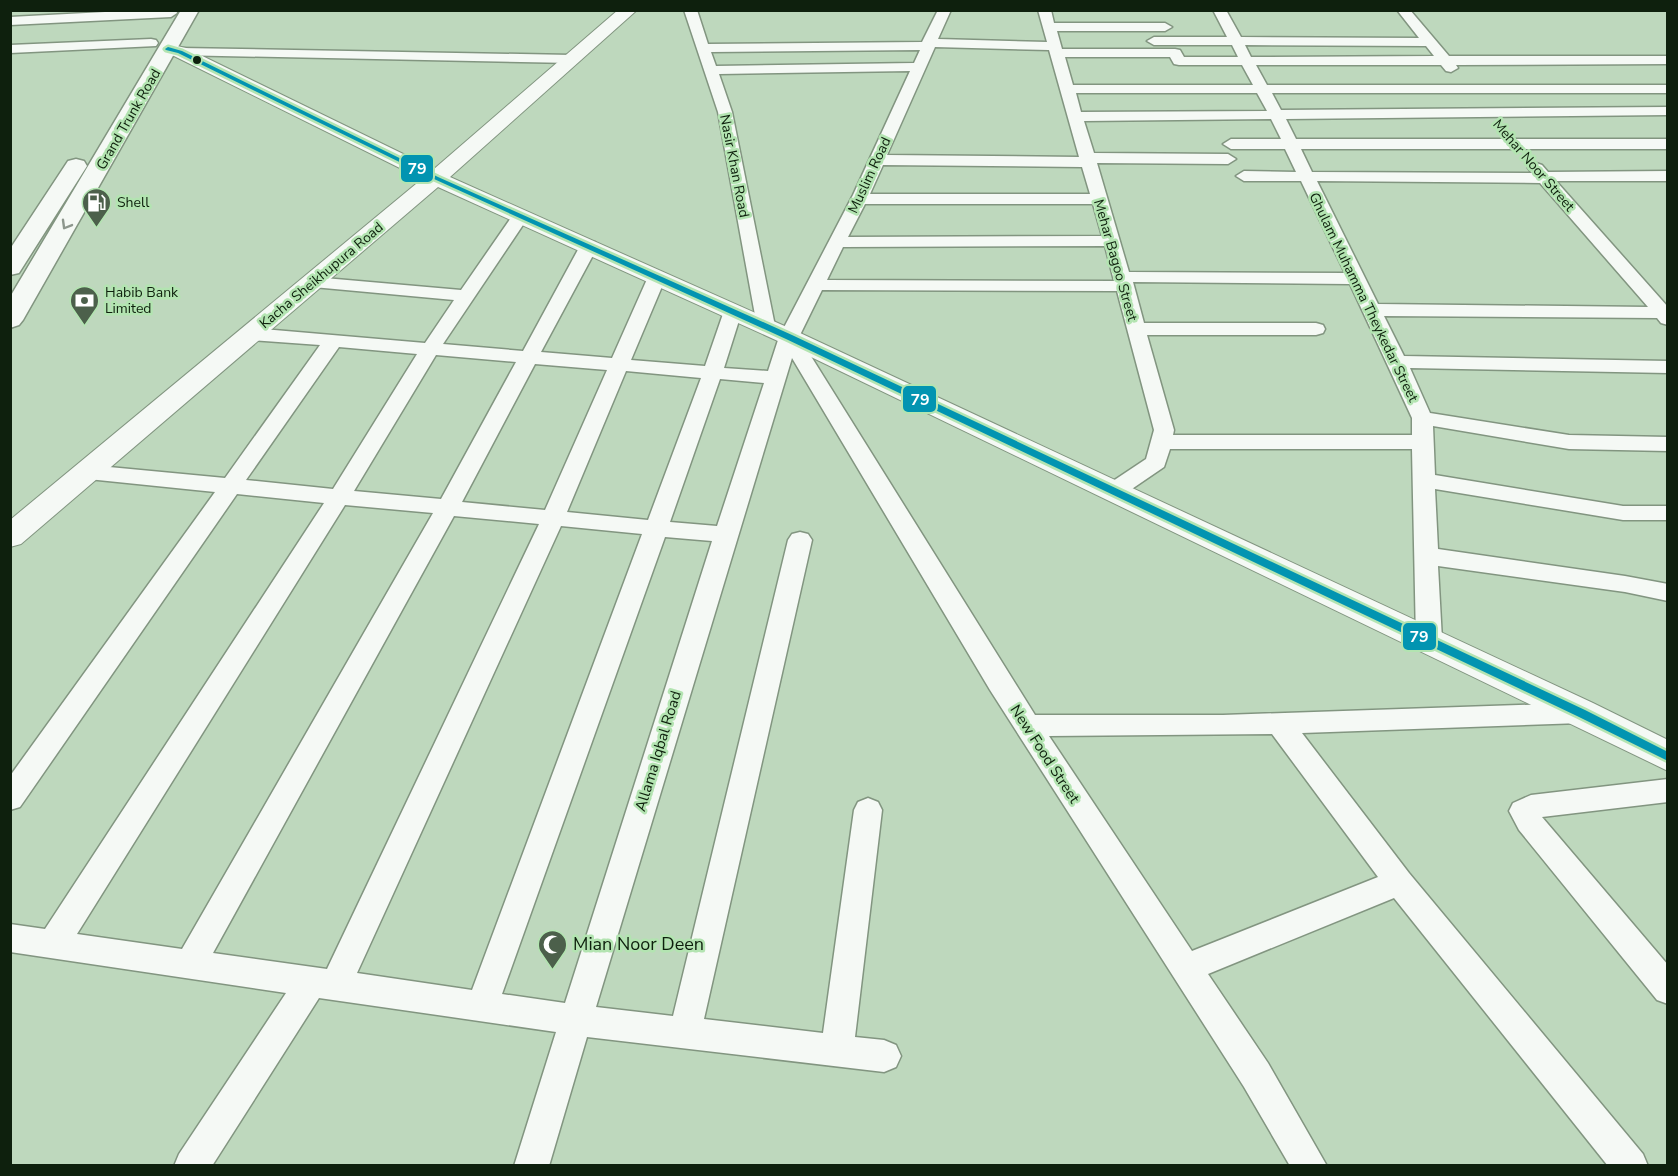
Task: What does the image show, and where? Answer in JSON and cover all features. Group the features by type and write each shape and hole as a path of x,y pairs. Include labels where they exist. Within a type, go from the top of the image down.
{"highway":[{"name":"Grand Trunk Road","path":"10,320 166,48 178,11"},
{"name":"Grand Trunk Road","path":"13,261 166,48"}],"main road":[{"name":"Kacha Sheikhupura Road","path":"10,537 436,178 629,10"},
{"path":"166,48 436,178 777,331 1115,490 1668,757"}],"street":[{"path":"31,10 57,19"},
{"name":"Nasir Khan Road","path":"690,10 725,112 777,331"},
{"name":"Muslim Road","path":"777,331 815,285 877,160 945,10"},
{"name":"Ghulam Muhamma Theykedar Street","path":"1219,10 1276,115 1422,417 1429,640"},
{"name":"Mehar Noor Street","path":"1403,10 1545,178 1666,315"},
{"path":"10,21 178,11"},
{"path":"702,48 928,45 1165,27"},
{"path":"1051,36 1236,41 1429,42"},
{"path":"1051,36 1175,54 1179,61 1668,60"},
{"name":"Mehar Bagoo Street","path":"1051,36 1112,241 1164,430 1156,462 1115,490"},
{"path":"10,49 166,48 572,59"},
{"path":"710,70 918,67"},
{"path":"1066,88 1262,90 1668,88"},
{"path":"1074,117 1488,111 1668,111"},
{"path":"877,160 1087,160 1230,152 1290,144 1668,144"},
{"path":"1244,176 1545,178 1552,176 1668,176"},
{"path":"858,199 1099,199"},
{"path":"53,944 339,497 430,348 521,216"},
{"path":"837,242 1112,241"},
{"path":"190,964 448,507 589,246"},
{"path":"191,1166 324,983 554,518 657,277"},
{"path":"815,285 1356,279"},
{"path":"313,282 466,296"},
{"path":"1372,310 1666,315"},
{"path":"482,1006 714,372 733,311"},
{"path":"1137,329 1316,329"},
{"name":"Allama Iqbal Road","path":"531,1166 776,378 777,331"},
{"name":"New Food Street","path":"777,331 1027,726 1256,1075 1310,1166"},
{"path":"252,334 776,378"},
{"path":"10,799 334,340"},
{"path":"1397,362 1668,367"},
{"path":"1422,417 1569,442 1668,444"},
{"path":"1161,442 1423,442"},
{"path":"88,472 726,535"},
{"path":"1424,480 1623,513 1668,513"},
{"path":"685,1033 800,540"},
{"path":"1427,556 1625,584 1668,593"},
{"path":"1027,726 1280,724 1581,713"},
{"path":"1280,724 1399,882 1631,1166"},
{"path":"1668,790 1531,807 1522,811 1528,822 1668,989"},
{"path":"837,1050 868,810"},
{"path":"1186,968 1399,882"},
{"path":"10,938 576,1020 884,1056"}],"transit line":[{"name":"79","path":"168,49 180,52 436,178 789,337 1581,713 1668,757"}],"place":[{"name":"Shell","path":"96,228"},
{"name":"Habib Bank Limited","path":"84,326"},
{"name":"Mian Noor Deen","path":"552,970"}]}
